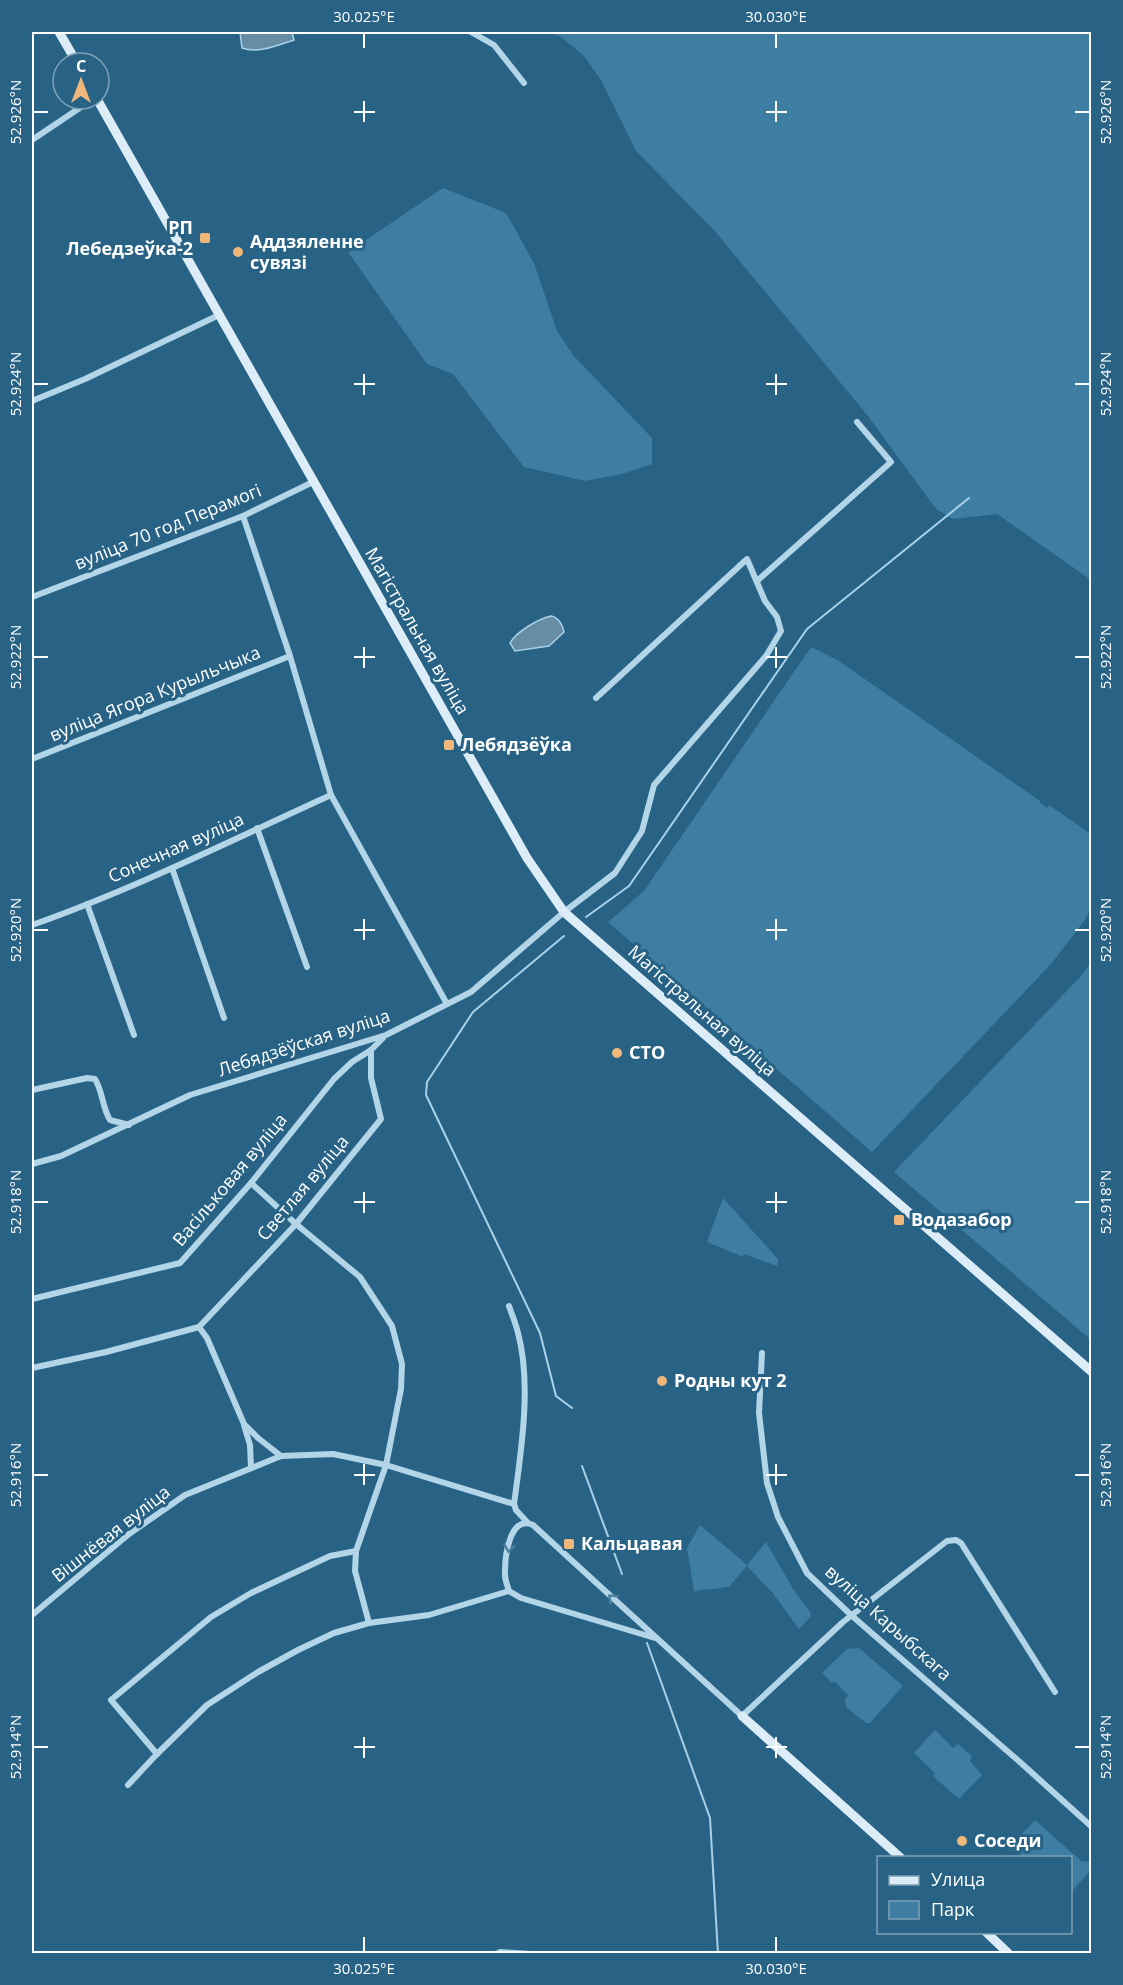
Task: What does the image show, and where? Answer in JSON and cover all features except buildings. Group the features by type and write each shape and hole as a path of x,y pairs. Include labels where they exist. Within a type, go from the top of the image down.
{"main road":[{"path":"59,32 70,51"},
{"name":"Магістральная вуліца","path":"102,111 527,858 564,912 1092,1372"},
{"path":"742,1716 900,1856"},
{"path":"988,1934 1009,1953"}],"street":[{"path":"471,32 494,45 524,83"},
{"path":"32,140 77,111"},
{"path":"32,401 85,379 219,315"},
{"path":"596,698 747,559 758,581 891,462 857,422"},
{"name":"вуліца 70 год Перамогі","path":"32,597 243,516 313,482"},
{"path":"243,516 290,656 331,795 447,1004"},
{"name":"Лебядзёўская вуліца","path":"32,1164 61,1156 190,1095 386,1035 471,992 564,912 615,873 642,831 654,785 766,656 781,631 777,617 765,601 758,581"},
{"name":"вуліца Ягора Курыльчыка","path":"32,759 290,656"},
{"name":"Сонечная вуліца","path":"32,925 172,868 331,795"},
{"path":"257,828 307,968"},
{"path":"172,868 224,1018"},
{"path":"87,904 134,1035"},
{"name":"Васільковая вуліца","path":"32,1299 180,1263 251,1183 334,1079 386,1035"},
{"path":"345,1048 352,1062"},
{"name":"Светлая вуліца","path":"199,1327 296,1224 381,1119 371,1078 371,1050"},
{"path":"32,1090 87,1078 94,1079 100,1090 104,1111 110,1120 129,1125"},
{"path":"251,1183 360,1277 392,1326 402,1364 401,1389 386,1465 356,1551 355,1571 369,1623"},
{"path":"509,1306 518,1333 524,1364 524,1424 514,1504 516,1510 742,1716 851,1615 947,1541 956,1540 961,1543 1055,1692"},
{"path":"32,1368 106,1352 199,1327 207,1338 244,1424 250,1445 251,1468"},
{"name":"вуліца Карыбскага","path":"762,1353 759,1424 762,1456 773,1506 786,1536 807,1573 851,1615 1092,1827"},
{"path":"244,1424 281,1456"},
{"name":"Вішнёвая вуліца","path":"32,1615 129,1534 185,1495 281,1456 333,1454 386,1465 514,1504"},
{"path":"509,1591 505,1572 510,1540 515,1528 527,1522"},
{"path":"157,1754 111,1700 211,1617 251,1593 330,1556 356,1551"},
{"path":"128,1785 207,1705 258,1672 334,1633 369,1623 429,1615 509,1591 521,1598 655,1638"}],"green space":[{"path":"550,32 1091,32 1091,580 997,514 953,519 936,509 868,416 714,230 636,151 601,80 584,56 561,37"},
{"path":"443,188 506,213 534,263 557,331 573,355 652,438 652,464 622,474 585,481 524,467 453,374 427,364 348,252"},
{"path":"811,647 839,661 1047,808 1049,805 1091,834 1091,909 1084,921 1051,964 872,1152 608,922 644,891"},
{"path":"1091,962 1092,1340 894,1172 1083,974"},
{"path":"723,1198 778,1259 777,1266 744,1254 743,1257 707,1242"},
{"path":"700,1525 747,1565 766,1542 793,1589 810,1612 811,1616 799,1629 772,1592 747,1566 729,1587 694,1591 687,1548"},
{"path":"859,1648 903,1686 870,1723 866,1723 846,1707 845,1700 848,1695 822,1673 847,1649"},
{"path":"935,1730 953,1748 958,1744 972,1756 970,1761 982,1775 959,1799 933,1776 935,1773 914,1753"},
{"path":"1035,1820 1081,1861 1091,1862 1091,1870 1072,1891 1072,1856 1026,1856 1009,1848"}],"shaded area":[{"path":"240,32 292,32 294,40 268,48 248,50 242,48"},
{"path":"551,616 560,622 564,632 549,646 515,651 510,643 522,630"}],"waterway":[{"path":"586,917 629,886 807,629 969,498"},
{"path":"564,936 473,1012 427,1082 426,1095 540,1333 556,1396 572,1408"},
{"path":"582,1466 622,1574"},
{"path":"647,1643 710,1818 718,1954"},
{"path":"492,1954 500,1950 560,1954"}],"place":[{"name":"РП Лебедзеўка-2","path":"205,238"},
{"name":"Аддзяленне сувязі","path":"238,252"},
{"name":"Лебядзёўка","path":"449,745"},
{"name":"СТО","path":"617,1053"},
{"name":"Водазабор","path":"899,1220"},
{"name":"Родны кут 2","path":"662,1381"},
{"name":"Кальцавая","path":"569,1544"},
{"name":"Соседи","path":"962,1841"}]}
